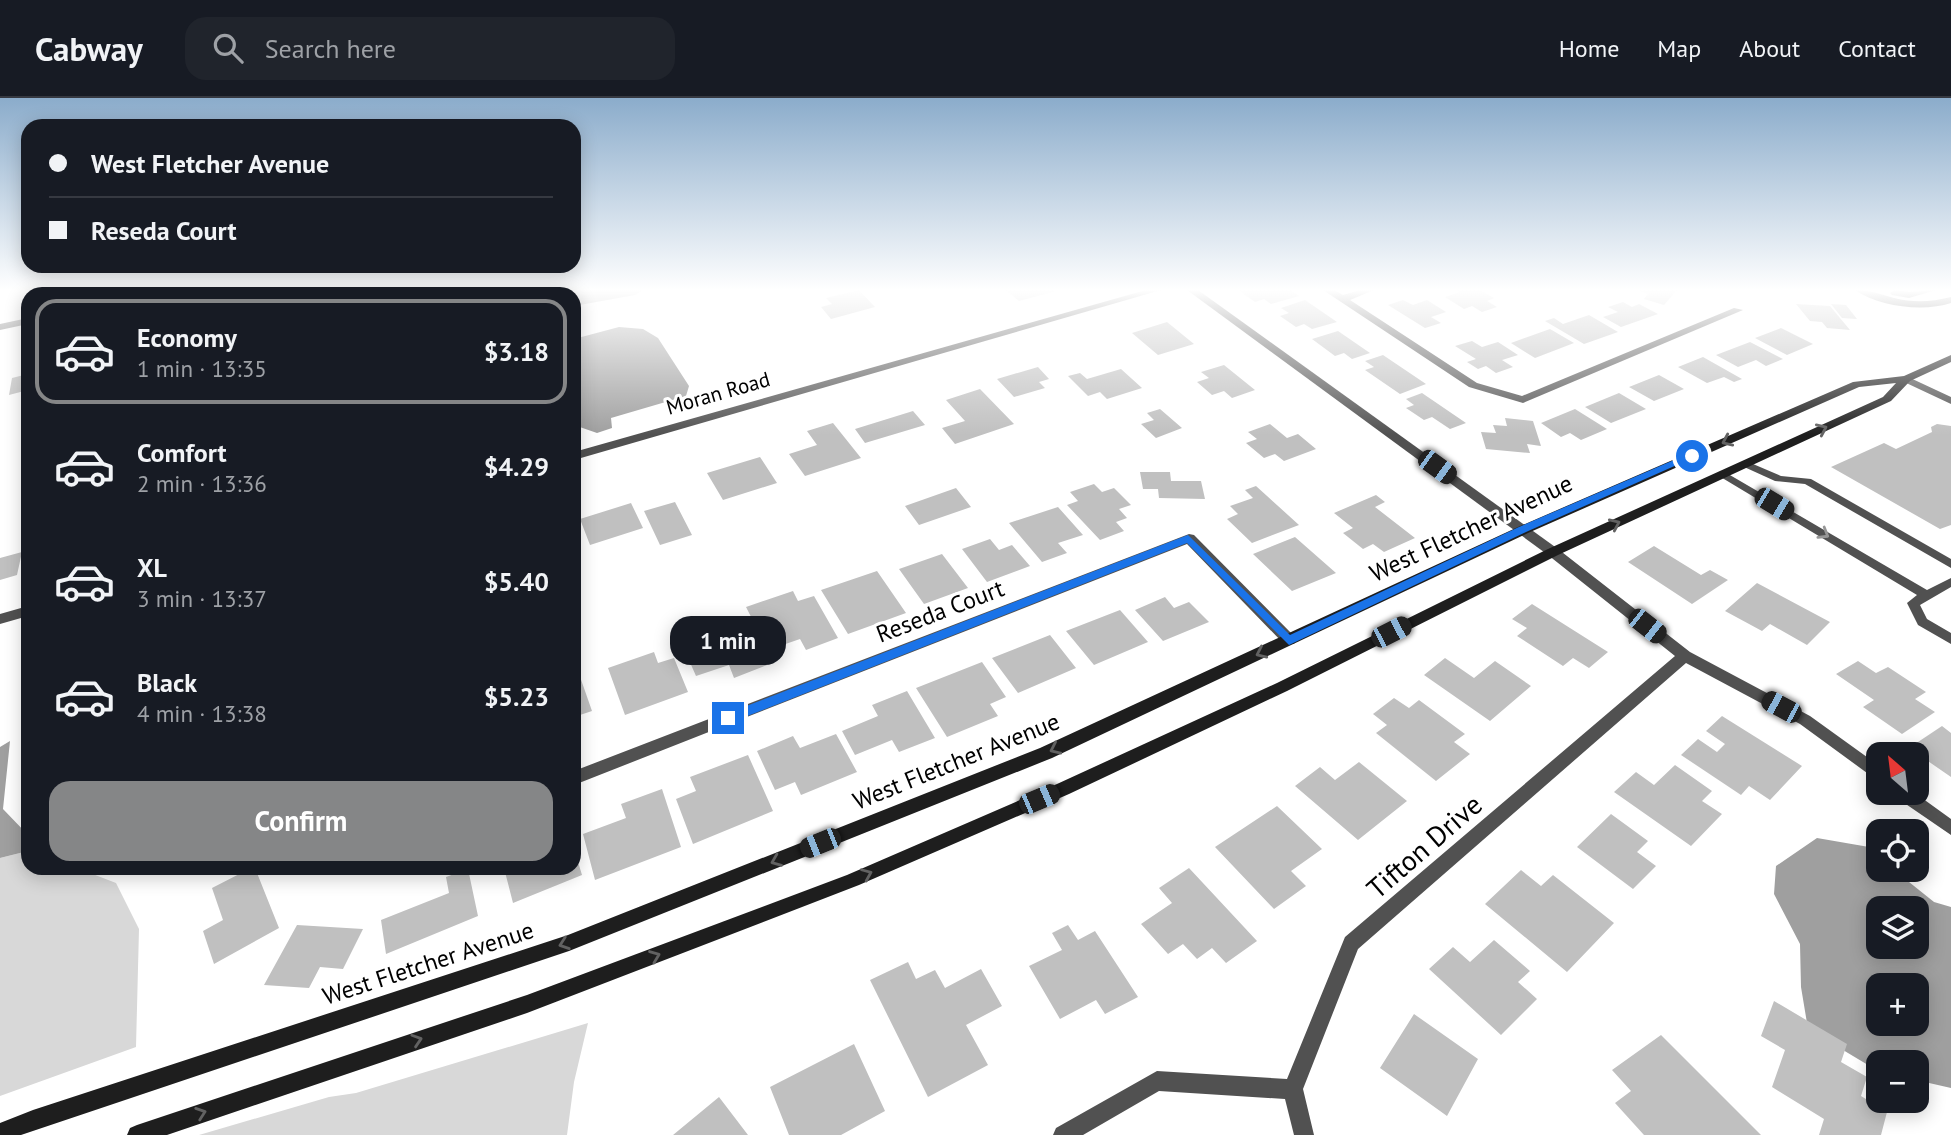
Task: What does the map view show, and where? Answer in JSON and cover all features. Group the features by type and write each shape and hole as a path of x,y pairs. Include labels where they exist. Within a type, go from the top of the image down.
{"main road":[{"name":"West Fletcher Avenue","path":"0,1133 33,1119 569,943 1046,753 1522,530 1857,384 1906,379 1951,358"},
{"name":"West Fletcher Avenue","path":"137,1135 527,1004 852,880 1063,789 1270,693 1553,552 1888,399 1906,379"}],"street":[{"name":"Moran Road","path":"581,454 986,338"},
{"path":"1259,338 1553,552 1685,656 1805,720 1866,765"},
{"path":"1402,338 1473,385 1524,400 1670,338"},
{"path":"1906,379 1951,401"},
{"name":"Reseda Court","path":"581,775 1188,538 1289,640"},
{"path":"0,619 21,613"},
{"name":"Tifton Drive","path":"1293,1089 1352,943 1685,656"},
{"path":"1919,805 1951,828"},
{"path":"1063,1135 1157,1080 1293,1089 1304,1135"}],"lane":[{"path":"1746,464 1779,479 1807,481 1951,564"},
{"path":"1723,474 1927,596"},
{"path":"1752,491 1779,479"},
{"path":"1951,582 1913,603 1922,622 1951,639"}],"shaded area":[{"path":"581,338 658,338 689,386 686,396 611,418 612,428 597,433 581,427"},
{"path":"10,741 3,809 21,828 21,853 0,858 0,747"},
{"path":"1817,838 1866,846 1866,882 1909,882 1926,896 1866,896 1866,959 1929,959 1929,898 1951,907 1951,1088 1929,1083 1929,1050 1866,1050 1866,1064 1808,1029 1801,987 1800,944 1774,894 1776,866"},
{"path":"21,853 21,875 95,875 116,883 139,929 136,1047 0,1096 0,858"},
{"path":"588,1023 574,1082 567,1135 199,1135 329,1097 356,1093"}],"building":[{"path":"1138,338 1187,338 1194,344 1158,355"},
{"path":"1349,338 1370,353 1352,359 1344,353 1335,356 1312,339"},
{"path":"1524,338 1566,338 1574,343 1535,358 1511,343"},
{"path":"1574,338 1600,338 1584,344"},
{"path":"1756,338 1802,338 1813,344 1787,355"},
{"path":"1472,341 1482,347 1498,342 1518,355 1502,360 1513,367 1496,373 1486,366 1478,369 1467,362 1476,359 1455,346"},
{"path":"1750,342 1783,359 1766,366 1756,360 1738,367 1716,355"},
{"path":"1383,355 1426,384 1400,394 1365,370 1374,367 1365,361"},
{"path":"1703,357 1742,379 1734,382 1724,377 1707,383 1678,367"},
{"path":"1224,365 1255,390 1232,398 1224,391 1212,395 1197,382 1209,378 1201,372"},
{"path":"1038,367 1049,379 1039,382 1045,388 1014,397 997,379"},
{"path":"1121,369 1142,388 1107,399 1100,392 1088,396 1068,376 1080,373 1087,379"},
{"path":"1659,375 1684,389 1654,401 1629,387"},
{"path":"21,376 21,392 9,395 12,378"},
{"path":"980,389 1014,424 955,444 942,428 965,421 946,400"},
{"path":"1422,393 1466,423 1450,429 1432,417 1424,420 1406,408 1414,405 1406,399"},
{"path":"1619,393 1646,409 1611,423 1585,407"},
{"path":"1160,409 1182,428 1156,438 1141,424 1154,420 1147,413"},
{"path":"1575,409 1607,429 1581,440 1570,433 1561,437 1541,423"},
{"path":"913,411 925,425 865,443 855,429"},
{"path":"1505,418 1533,421 1541,446 1527,444 1530,453 1486,449 1481,432 1496,433 1493,425 1507,426"},
{"path":"833,423 861,458 805,476 789,454 817,445 807,431"},
{"path":"1270,424 1287,438 1298,434 1316,449 1284,461 1275,454 1264,458 1246,443 1257,439 1248,432"},
{"path":"1937,424 1951,426 1951,525 1940,529 1831,467 1884,443 1896,449 1932,432 1931,427"},
{"path":"760,457 777,483 723,500 707,473"},
{"path":"1140,472 1170,472 1171,481 1201,481 1205,499 1159,498 1158,489 1143,489"},
{"path":"1094,484 1102,492 1114,488 1131,505 1119,509 1127,518 1116,522 1124,531 1100,540 1067,505 1078,501 1070,492"},
{"path":"1256,486 1299,525 1252,543 1227,519 1238,514 1230,506 1253,498 1245,490"},
{"path":"956,488 971,507 919,525 905,506"},
{"path":"1376,495 1385,502 1375,507 1415,538 1384,552 1373,544 1363,549 1343,533 1353,528 1334,513"},
{"path":"675,502 692,535 660,545 644,511"},
{"path":"631,503 643,528 590,545 581,519"},
{"path":"1058,507 1083,535 1058,543 1067,553 1042,562 1009,523"},
{"path":"1295,537 1336,573 1292,591 1253,554"},
{"path":"990,539 999,550 1012,545 1030,566 987,582 962,549"},
{"path":"1654,546 1701,575 1710,570 1728,580 1692,604 1628,562"},
{"path":"21,552 17,575 0,580 0,558"},
{"path":"942,554 968,588 924,604 899,569"},
{"path":"877,571 906,613 848,634 821,590"},
{"path":"1757,583 1830,622 1807,645 1770,624 1762,631 1725,611"},
{"path":"793,591 798,601 814,596 838,638 806,650 800,639 768,650 746,607"},
{"path":"1165,597 1174,608 1189,602 1209,622 1163,641 1135,610"},
{"path":"1532,604 1608,652 1589,668 1573,658 1563,666 1517,636 1527,628 1512,619"},
{"path":"1120,610 1148,642 1094,665 1066,631"},
{"path":"727,623 733,635 749,629 767,665 734,678 729,665 696,676 685,651 701,646 696,634"},
{"path":"1050,635 1076,668 1018,693 992,658"},
{"path":"654,652 658,663 674,658 688,692 625,715 608,668"},
{"path":"1445,658 1474,678 1495,661 1531,686 1490,721 1424,675"},
{"path":"1858,661 1876,673 1888,667 1926,692 1915,699 1935,712 1902,734 1863,707 1874,700 1836,674"},
{"path":"982,662 1006,697 990,704 998,716 947,737 916,688"},
{"path":"581,680 592,711 581,715"},
{"path":"907,691 935,738 899,752 892,740 855,755 842,731 878,716 872,705"},
{"path":"1394,698 1409,708 1419,700 1465,734 1454,742 1470,754 1436,781 1376,733 1387,725 1373,714"},
{"path":"1722,716 1802,766 1770,800 1749,786 1741,795 1681,755 1698,739 1717,752 1725,744 1706,731"},
{"path":"1942,726 1951,733 1951,777 1929,762 1929,742 1918,742"},
{"path":"836,734 857,772 801,795 795,782 775,790 757,751 793,736 800,748"},
{"path":"748,755 773,811 693,844 676,799 696,791 690,777"},
{"path":"1359,762 1407,801 1358,840 1295,786 1320,767 1335,780"},
{"path":"1675,765 1712,791 1702,801 1722,814 1691,846 1614,792 1636,772 1654,785"},
{"path":"662,789 681,847 595,880 583,834 626,818 621,804"},
{"path":"1277,806 1322,849 1291,871 1306,886 1274,909 1215,847"},
{"path":"1611,814 1648,841 1637,852 1656,866 1633,889 1577,847"},
{"path":"1189,868 1257,941 1226,963 1212,948 1197,959 1183,944 1168,954 1141,924 1172,903 1159,888"},
{"path":"1521,870 1541,886 1553,875 1614,923 1567,972 1485,904"},
{"path":"581,872 582,875 513,903 506,875 581,875"},
{"path":"237,875 258,875 279,928 214,964 203,931 223,920 212,888"},
{"path":"469,875 478,916 386,954 381,920 449,893 446,877"},
{"path":"297,925 363,929 343,969 320,967 309,988 264,985"},
{"path":"1068,925 1078,940 1095,931 1138,997 1105,1014 1096,1000 1060,1019 1029,966 1062,950 1052,933"},
{"path":"1494,940 1530,971 1518,982 1537,999 1501,1035 1429,969 1453,947 1470,962"},
{"path":"908,962 916,979 935,970 945,988 981,969 1002,1006 966,1025 988,1065 928,1097 870,980"},
{"path":"1774,1001 1847,1044 1841,1062 1866,1076 1861,1096 1866,1099 1866,1113 1887,1113 1881,1135 1819,1135 1824,1119 1772,1087 1785,1050 1761,1036"},
{"path":"1414,1014 1478,1059 1447,1116 1380,1068"},
{"path":"1661,1035 1761,1135 1644,1135 1615,1103 1631,1091 1612,1070"},
{"path":"854,1044 885,1111 841,1135 789,1135 770,1087"},
{"path":"719,1097 748,1135 673,1135"}],"route":[{"path":"728,718 1188,538 1289,640 1522,530 1692,456"}]}
